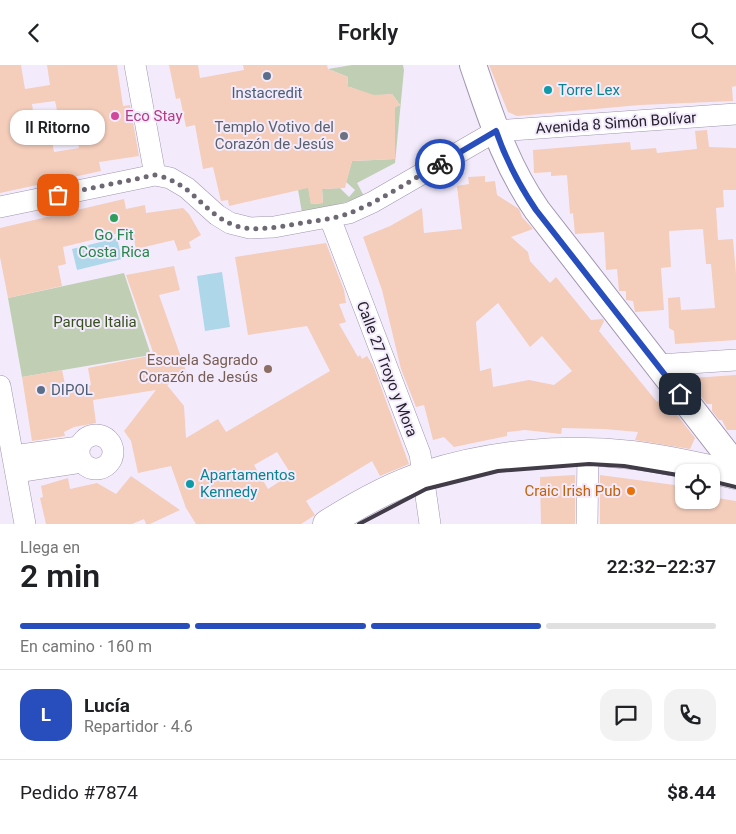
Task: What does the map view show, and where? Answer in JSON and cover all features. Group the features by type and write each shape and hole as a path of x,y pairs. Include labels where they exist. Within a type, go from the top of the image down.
{"highway":[{"path":"327,524 363,502 424,475 488,459 533,453 631,455 736,475"}],"main road":[{"path":"473,65 505,158 536,210 736,466"}],"street":[{"path":"135,65 155,175"},
{"name":"Avenida 8 Simón Bolívar","path":"496,131 736,114"},
{"path":"0,207 155,175 170,178 187,188 217,215 241,227 274,227 349,213 373,202 496,131"},
{"name":"Calle 27 Troyo y Mora","path":"330,218 420,455 430,524"},
{"path":"658,365 736,360"},
{"path":"0,386 25,524"},
{"path":"587,524 588,453"},
{"path":"14,464 80,455"}],"green space":[{"path":"352,65 403,65 404,70 395,163 357,183 364,196 302,213 295,172 306,171 311,204 323,203 322,189 340,188 349,197 355,190 346,182 352,161 395,159 395,107 400,105 392,94 374,96 350,87 347,89 348,77 328,69"},
{"name":"Parque Italia","path":"124,273 151,355 22,377 8,298"}],"water":[{"path":"117,238 122,259 77,270 72,249"},
{"path":"222,272 230,327 205,331 197,276"}],"building":[{"path":"0,65 21,65 25,89 50,85 47,65 117,65 123,106 130,105 139,156 99,162 101,171 0,193","holes":["55,101 58,115 73,112 79,148 54,152 51,135 37,137 32,104"]},
{"path":"169,65 198,65 200,78 244,70 243,65 327,65 328,69 348,77 347,86 374,95 392,94 400,105 395,107 395,159 352,161 345,188 322,189 323,203 311,204 308,188 229,206 228,200 221,201 213,167 203,169 195,125 186,127 180,98 176,99"},
{"path":"489,65 736,65 736,86 732,87 733,101 640,105 517,116 508,112"},
{"path":"707,130 709,147 736,148 736,190 723,190 724,207 716,208 718,240 733,239 736,274 736,340 675,344 674,331 669,328 668,298 680,297 681,310 715,308 711,264 706,264 703,229 669,231 671,267 661,268 664,310 635,312 633,301 626,300 626,291 619,291 617,269 606,270 604,232 575,234 573,213 570,214 567,175 551,176 551,172 534,173 533,150 630,142 631,150 656,148 657,153 697,149 695,131"},
{"path":"485,176 485,182 495,181 497,195 519,209 522,217 533,229 511,237 528,252 530,261 550,283 556,277 591,320 603,319 604,321 599,331 657,402 663,397 695,438 690,449 635,440 638,432 604,429 562,428 561,434 525,430 507,432 507,436 454,447 444,437 433,440 424,405 416,407 401,369 382,290 363,237 390,226 422,208 424,233 462,229 457,186 469,184 468,177","holes":["498,303 530,347 542,336 572,371 554,385 529,380 493,387 491,368 480,371 476,322"]},
{"path":"124,199 126,209 145,205 146,213 183,208 189,214 201,235 189,242 191,248 178,251 174,240 136,249 132,230 63,247 66,264 58,266 62,286 8,298 0,257 0,228"},
{"path":"326,243 344,290 346,303 339,304 346,322 339,324 358,357 360,355 362,359 367,356 373,365 409,464 380,476 372,461 306,501 315,515 301,524 196,524 186,508 171,466 138,473 131,441 124,431 156,390 93,400 96,423 74,427 64,432 65,436 32,441 22,377 62,370 66,389 91,385 88,368 154,355 126,275 174,266 180,290 159,295 188,377 167,385 184,406 186,438 218,419 226,432 330,371 307,326 248,335 235,257","holes":["277,452 291,474 268,489 254,465"]},
{"path":"736,375 736,430 727,430 722,420 719,420 712,411 712,404 707,404 692,385 692,378"},
{"path":"575,475 575,524 541,524 540,477"},
{"name":"Craic Irish Pub","path":"600,475 675,485 675,509 720,509 720,498 736,501 736,524 600,524"},
{"path":"131,476 180,510 150,524 146,524 144,519 132,524 46,524 40,498 43,497 41,486 68,478 70,489 97,483 116,494"}],"railway":[{"path":"359,524 426,489 498,471 589,464 624,466 675,474"},
{"path":"720,483 736,487"}],"way so far":[{"path":"58,195 155,175 170,178 187,188 217,215 230,223 250,229 330,218 349,213 373,202 440,164"}],"place":[{"name":"Instacredit","path":"267,76"},
{"name":"Torre Lex","path":"548,90"},
{"name":"Eco Stay","path":"115,116"},
{"name":"Templo Votivo del Corazón de Jesús","path":"344,136"},
{"name":"Il Ritorno","path":"58,195"},
{"name":"Go Fit Costa Rica","path":"114,218"},
{"name":"Escuela Sagrado Corazón de Jesús","path":"268,369"},
{"name":"DIPOL","path":"41,390"},
{"name":"Apartamentos Kennedy","path":"190,484"},
{"name":"Craic Irish Pub","path":"631,491"}],"route":[{"path":"440,164 496,131 505,158 536,210 680,394"}]}
